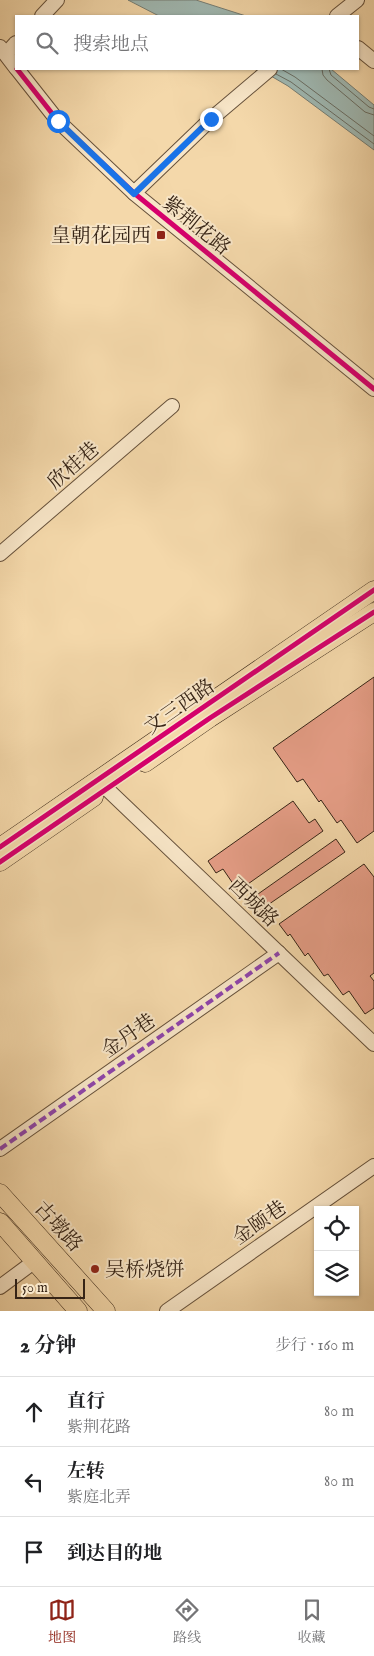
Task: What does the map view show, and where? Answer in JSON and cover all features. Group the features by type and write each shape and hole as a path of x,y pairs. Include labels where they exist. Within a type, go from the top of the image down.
{"main road":[{"name":"文三西路","path":"0,846 374,590"},
{"name":"文三西路","path":"0,862 210,718 374,612"},
{"name":"古墩路","path":"0,1193 106,1311"},
{"name":"古墩路","path":"0,1222 78,1311"}],"street":[{"path":"43,15 57,0"},
{"path":"338,15 357,0"},
{"path":"3,51 15,44"},
{"path":"359,49 374,61"},
{"name":"紫荆花路","path":"3,51 15,66"},
{"name":"紫荆花路","path":"19,70 58,121 134,194 374,390"},
{"path":"134,194 211,119 269,70"},
{"name":"欣桂巷","path":"0,554 172,406"},
{"name":"西城路","path":"106,789 374,1044"},
{"name":"金丹巷","path":"0,1150 279,954"},
{"name":"金颐巷","path":"167,1311 374,1166"},
{"path":"0,1287 35,1261"}],"water":[{"path":"128,0 196,0 243,15 157,15"},
{"path":"261,70 332,70 374,105 374,150 288,86"}],"building":[{"path":"374,677 374,831 357,843 341,820 337,823 321,800 319,802 303,779 297,782 273,748"},
{"path":"293,801 309,823 315,819 323,831 238,891 223,869 216,873 208,861"},
{"path":"336,839 345,852 259,911 251,899"},
{"path":"364,864 374,877 374,973 370,976 374,981 374,1008 365,1014 349,991 343,995 328,974 324,976 308,953 305,956 290,934 288,936 279,924"}],"marked path":[{"path":"0,1149 279,953"}],"cycle path":[{"path":"18,70 58,121 134,193 374,389"},
{"path":"0,847 374,590"},
{"path":"0,862 210,718 374,612"}],"place":[{"name":"皇朝花园西","path":"161,235"},
{"name":"吴桥烧饼","path":"95,1269"}],"route":[{"path":"58,121 134,194 211,119"}]}
